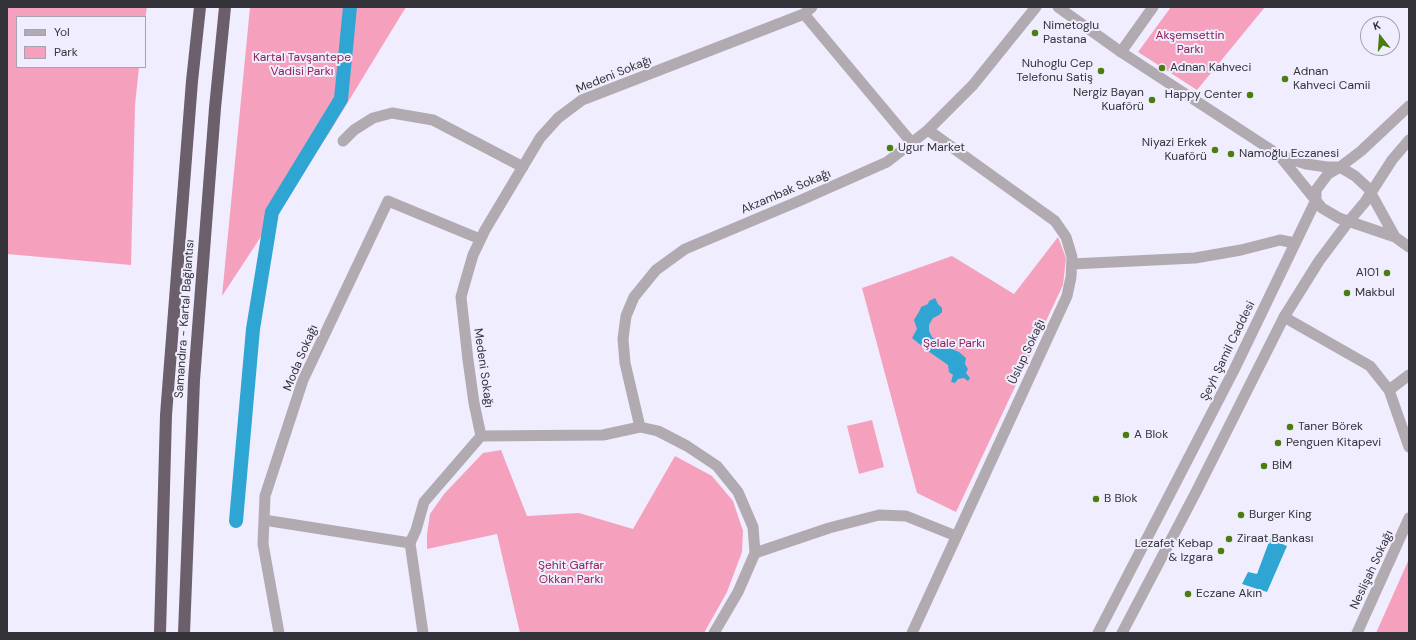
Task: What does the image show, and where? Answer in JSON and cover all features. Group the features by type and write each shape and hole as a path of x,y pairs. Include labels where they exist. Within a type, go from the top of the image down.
{"highway":[{"name":"Samandıra - Kartal Bağlantısı","path":"160,633 166,414 192,81 200,7"},
{"name":"Samandıra - Kartal Bağlantısı","path":"184,633 194,380 215,108 225,7"}],"street":[{"name":"Akzambak Sokağı","path":"640,427 625,363 622,339 626,316 634,297 656,270 685,249 887,162 928,130 973,85 1036,7"},
{"path":"1058,7 1121,52 1279,155 1306,164 1340,167 1361,181 1370,193 1395,237"},
{"path":"1121,52 1153,7"},
{"name":"Medeni Sokağı","path":"481,436 474,403 461,297 473,255 485,230 540,138 558,118 582,100 808,10 912,143"},
{"name":"Şeyh Şamil Caddesi","path":"1098,633 1234,370 1316,200 1316,190 1328,174 1361,151 1409,106"},
{"path":"343,141 354,130 373,118 392,113 432,120 522,167"},
{"name":"Üslup Sokağı","path":"912,633 1067,296 1072,264 1072,257 1066,237 1055,221 928,130"},
{"path":"1122,633 1196,492 1284,317 1319,261 1365,202 1392,160 1409,140"},
{"path":"1279,155 1322,208 1338,218 1395,237 1409,247"},
{"name":"Moda Sokağı","path":"279,633 263,544 265,496 303,380 388,200 480,240"},
{"path":"1072,264 1195,258 1241,250 1280,240 1295,243"},
{"path":"1284,317 1370,366 1389,390 1409,447"},
{"path":"1389,390 1409,375"},
{"path":"423,633 410,543 416,530 424,502 481,436 603,435 640,427 658,431 687,446 717,466 738,492 753,527 755,553 738,592 714,633"},
{"path":"755,553 829,528 879,516 906,516 956,536"},
{"name":"Neslişah Sokağı","path":"1357,633 1409,518"},
{"path":"264,520 410,543"}],"green space":[{"path":"7,7 147,7 146,16 16,16 16,68 139,68 135,105 131,265 7,254"},
{"name":"Kartal Tavşantepe Vadisi Parkı","path":"250,7 406,7 329,133 222,296"},
{"name":"Akşemsettin Parkı","path":"1171,7 1265,7 1197,90 1138,52"},
{"name":"Şelale Parkı","path":"1058,237 1066,258 1063,285 956,512 917,493 862,288 952,256 1014,294"},
{"path":"872,420 884,467 859,474 847,426"},
{"name":"Şehit Gaffar Okkan Parkı","path":"501,450 527,516 579,513 633,529 675,456 712,476 733,501 743,531 742,552 727,592 704,633 520,633 497,534 427,549 427,534 430,514 444,494 483,453"},
{"path":"1409,559 1409,633 1376,633"}],"water":[{"path":"935,298 942,308 942,312 933,318 929,325 929,331 932,337 942,345 959,352 966,358 965,364 968,369 966,373 970,378 968,381 964,378 958,379 955,383 951,382 953,375 949,372 948,365 912,338 917,329 914,320 921,307 928,304 929,301"},
{"path":"1270,539 1287,546 1267,592 1242,584 1248,572 1257,574"}],"waterway":[{"path":"236,521 253,329 272,212 341,99 350,7"}],"place":[{"name":"Nimetoglu Pastana","path":"1035,33"},
{"name":"Adnan Kahveci","path":"1162,68"},
{"name":"Nuhoglu Cep Telefonu Satiş","path":"1101,71"},
{"name":"Adnan Kahveci Camii","path":"1285,79"},
{"name":"Happy Center","path":"1250,95"},
{"name":"Nergiz Bayan Kuaförü","path":"1152,100"},
{"name":"Ugur Market","path":"890,148"},
{"name":"Niyazi Erkek Kuaförü","path":"1215,150"},
{"name":"Namoğlu Eczanesi","path":"1231,154"},
{"name":"A101","path":"1387,273"},
{"name":"Makbul","path":"1347,293"},
{"name":"Taner Börek","path":"1290,427"},
{"name":"A Blok","path":"1126,435"},
{"name":"Penguen Kitapevi","path":"1278,443"},
{"name":"BİM","path":"1264,466"},
{"name":"B Blok","path":"1096,499"},
{"name":"Burger King","path":"1241,515"},
{"name":"Ziraat Bankası","path":"1229,539"},
{"name":"Lezafet Kebap & Izgara","path":"1221,551"},
{"name":"Eczane Akın","path":"1188,594"}]}
